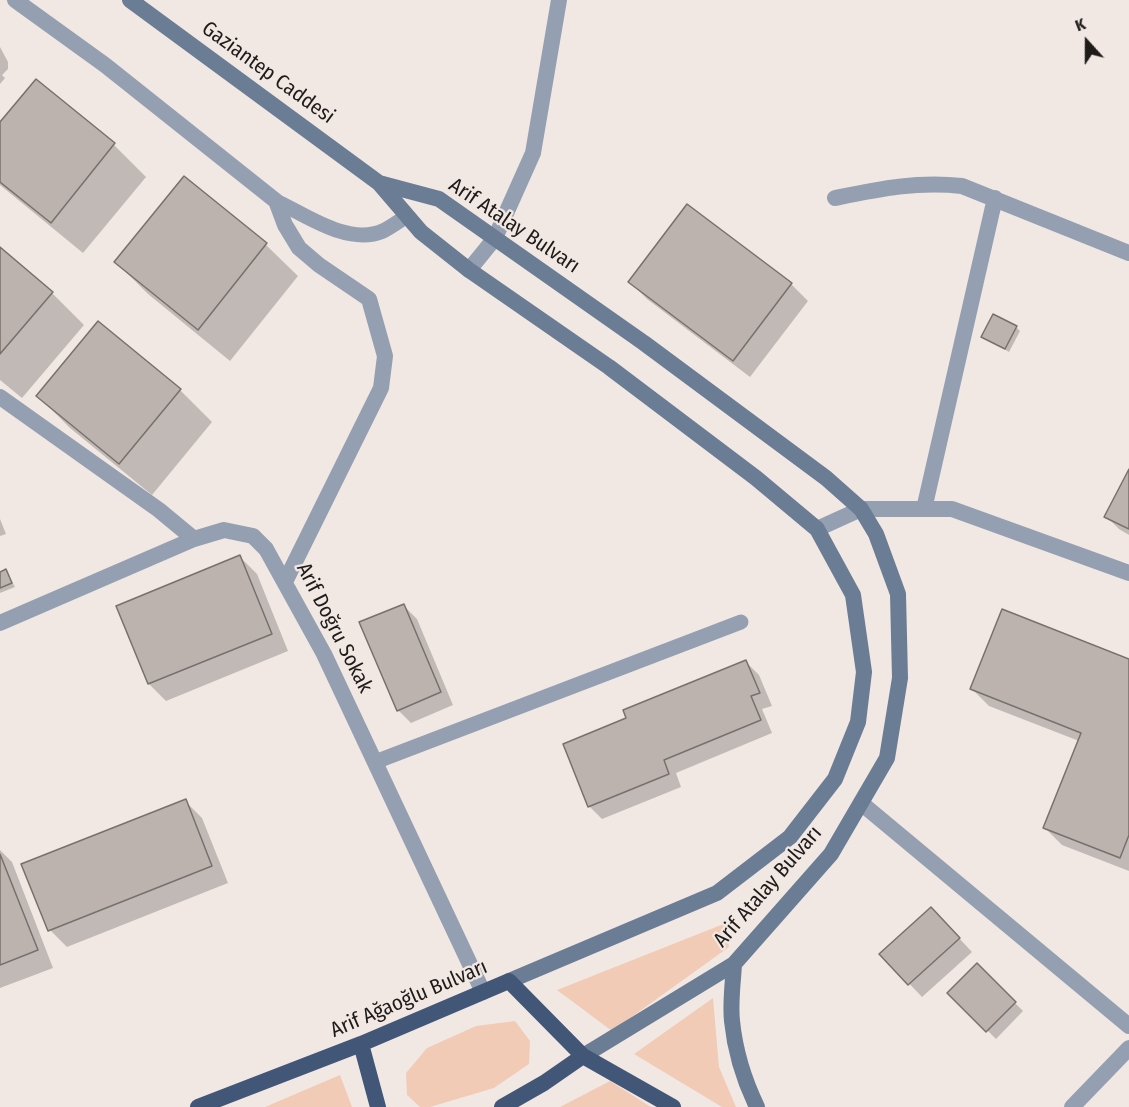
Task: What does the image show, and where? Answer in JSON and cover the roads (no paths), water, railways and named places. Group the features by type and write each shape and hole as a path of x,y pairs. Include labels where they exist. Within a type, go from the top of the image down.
{"highway":[{"name":"Arif Ağaoğlu Bulvarı","path":"198,1107 361,1044 509,981 583,1056 673,1107"},
{"path":"361,1044 378,1107"},
{"path":"502,1107 544,1083 583,1056"}],"main road":[{"name":"Gaziantep Caddesi","path":"130,0 379,183"},
{"name":"Arif Atalay Bulvarı","path":"379,183 421,232 469,270 609,367 756,478 817,529 853,595 864,672 858,722 835,779 790,837 717,893 509,981"},
{"name":"Arif Atalay Bulvarı","path":"379,183 439,199 654,350 826,478 861,509 876,534 898,594 900,678 887,758 831,854 734,964 583,1056"},
{"path":"734,964 731,1019 738,1058 747,1087 757,1107"}],"street":[{"path":"15,0 105,65 276,201 285,225 299,248 319,265 369,299 385,356 381,388 285,582"},
{"path":"469,270 495,238 533,153 559,0"},
{"path":"835,198 886,187 933,183 962,186 1129,253"},
{"path":"924,509 995,198"},
{"path":"0,397 159,510 194,539"},
{"path":"817,529 861,509 952,509 1129,573"},
{"name":"Arif Doğru Sokak","path":"0,623 194,539 224,530 253,536 267,549 324,654 483,992"},
{"path":"861,803 1129,1026"},
{"path":"1072,1107 1129,1048"}],"lane":[{"path":"276,201 332,228 354,234 382,231 407,216"},
{"path":"375,762 741,622"}]}
